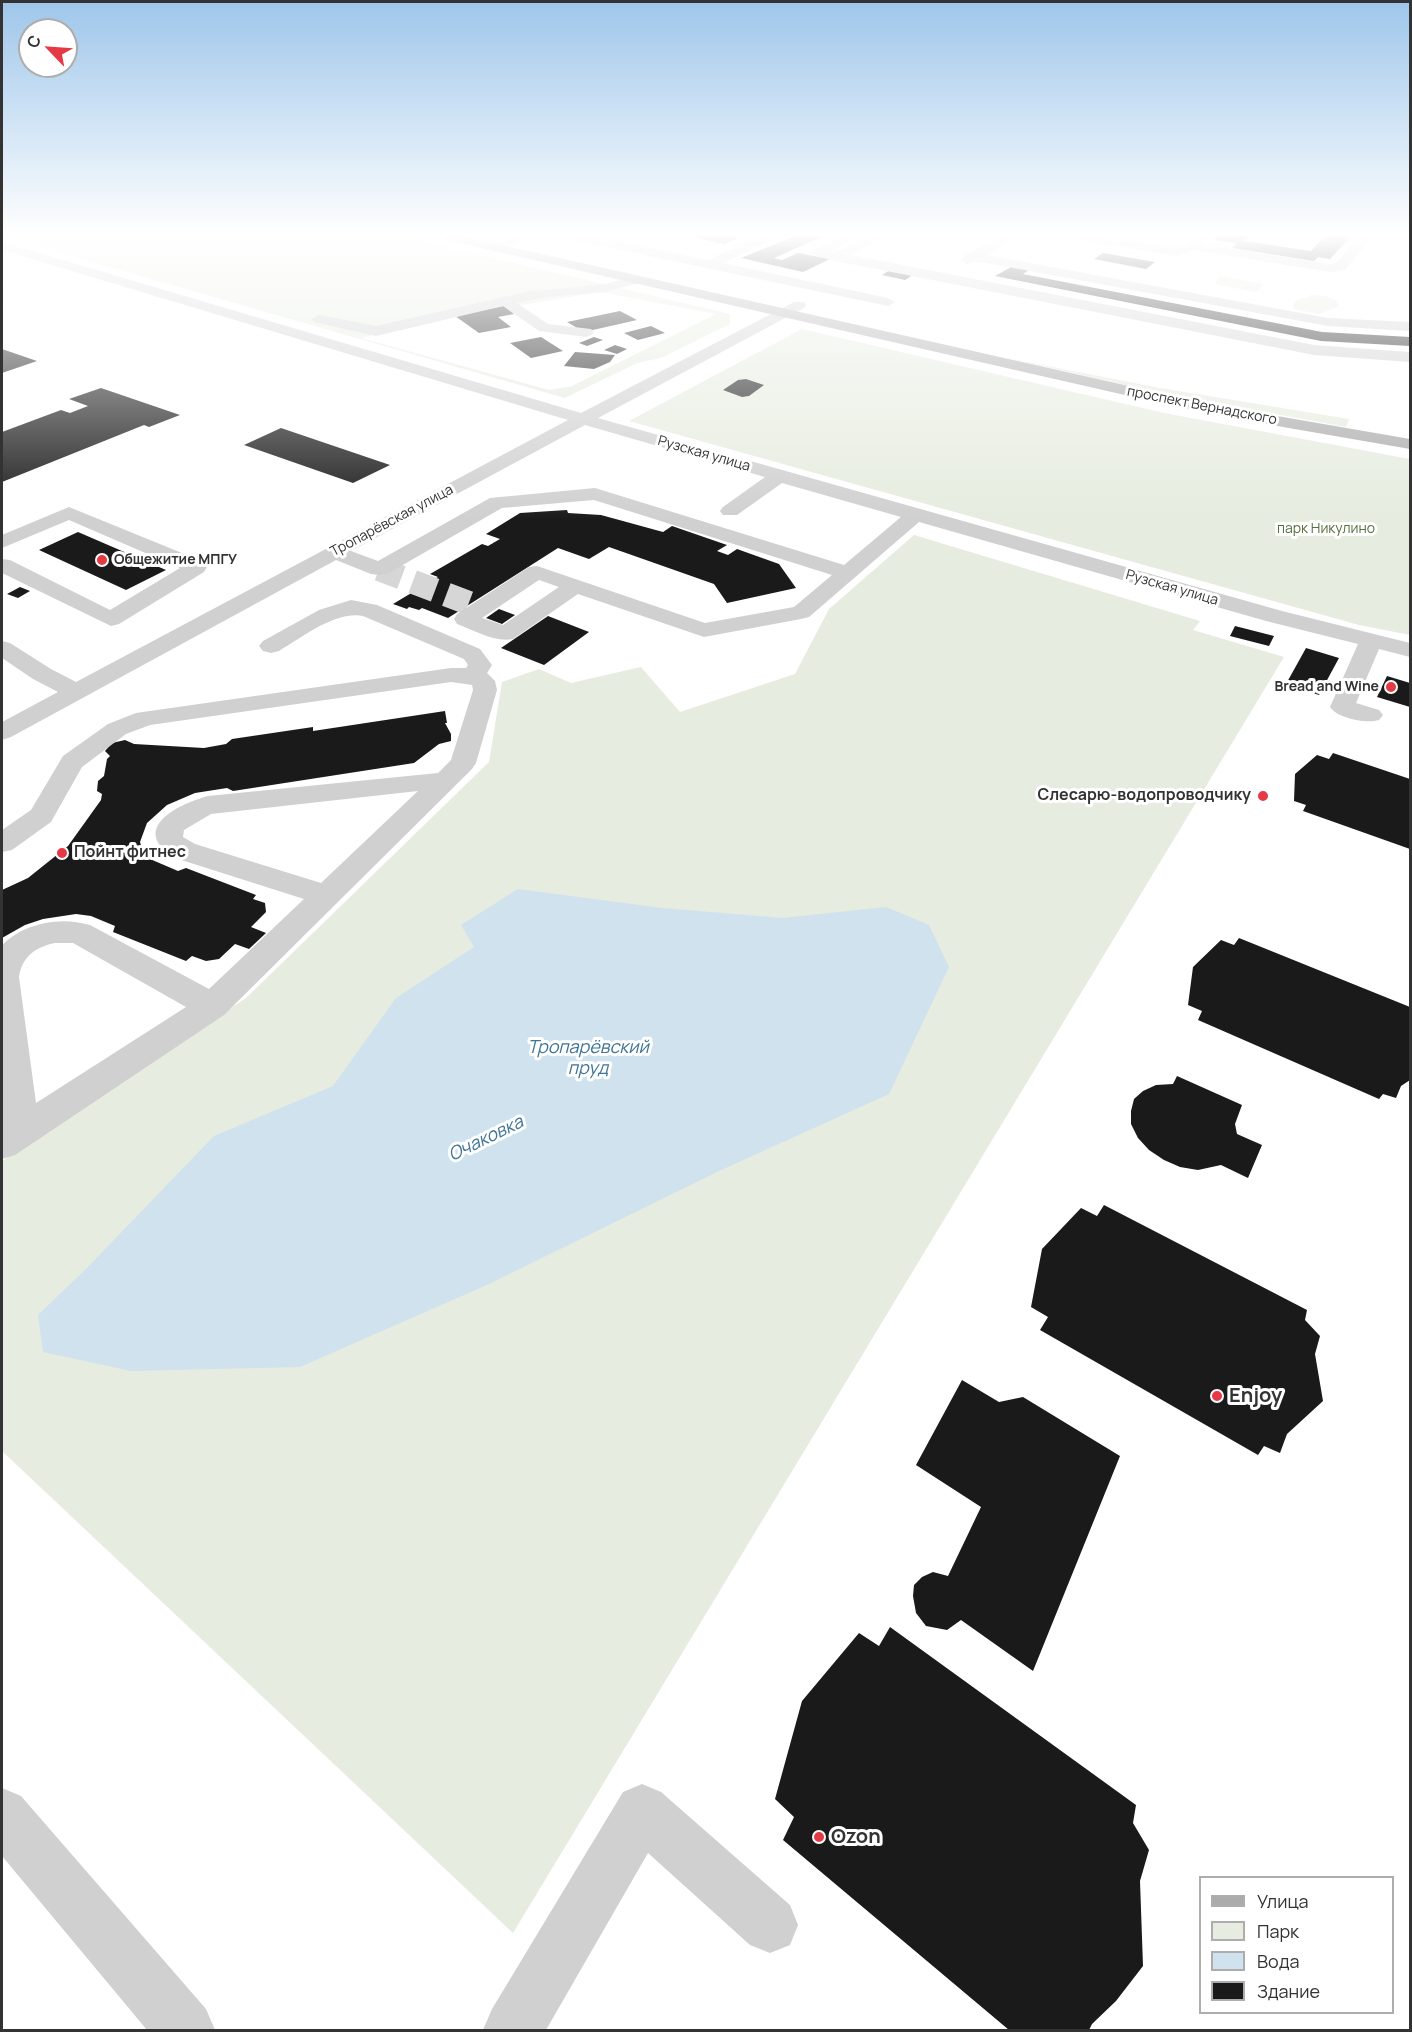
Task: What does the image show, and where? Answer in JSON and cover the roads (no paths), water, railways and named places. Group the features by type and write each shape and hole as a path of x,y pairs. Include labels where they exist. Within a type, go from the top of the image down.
{"main road":[{"name":"проспект Вернадского","path":"883,331 1183,403 1404,443"},
{"name":"проспект Вернадского","path":"930,331 1120,375 1185,386"},
{"path":"1367,418 1360,421 1360,426 1365,430 1404,443"}],"street":[{"name":"Рузская улица","path":"287,331 916,515 1334,632 1410,650"},
{"path":"568,331 586,333"},
{"name":"Тропарёвская улица","path":"2,732 751,331"},
{"path":"1216,331 1314,350 1410,357"},
{"path":"730,511 779,476"},
{"path":"335,552 379,569 497,502 595,495 848,573"},
{"path":"2,542 69,513 196,567 111,619 2,565"},
{"path":"576,585 704,630 801,612 916,515"},
{"path":"271,646 327,615 351,607 369,610 472,654 480,665 473,676"},
{"path":"1323,654 1334,632"},
{"path":"1370,715 1342,706 1371,642"},
{"path":"2,648 42,674 76,691"},
{"path":"2,843 41,816 72,762 117,729 145,718 451,675 473,676 483,681 485,690 463,763 446,780 212,1006 12,1138"},
{"path":"326,895 185,851 171,841 169,834 171,827 185,813 208,805 446,780"},
{"path":"12,1138 3,967 8,958 28,941 55,932 79,933 212,1006"},
{"path":"513,2031 642,1811 770,1925"},
{"path":"2,1815 185,2031"}],"water":[{"name":"Тропарёвский пруд","path":"518,889 662,908 782,918 886,907 929,925 949,967 889,1094 719,1171 489,1284 300,1367 131,1371 43,1352 38,1315 86,1269 214,1136 333,1086 396,998 474,947 461,925"}],"tunnel":[{"path":"379,569 482,608"}],"place":[{"name":"Общежитие МПГУ","path":"102,560"},
{"name":"Bread and Wine","path":"1391,687"},
{"name":"Слесарю-водопроводчику","path":"1263,796"},
{"name":"Пойнт фитнес","path":"62,853"},
{"name":"Enjoy","path":"1217,1396"},
{"name":"Ozon","path":"819,1837"}],"park label":[{"name":"парк Никулино","path":"1326,529"}],"water label":[{"name":"Очаковка","path":"486,1139"}]}
